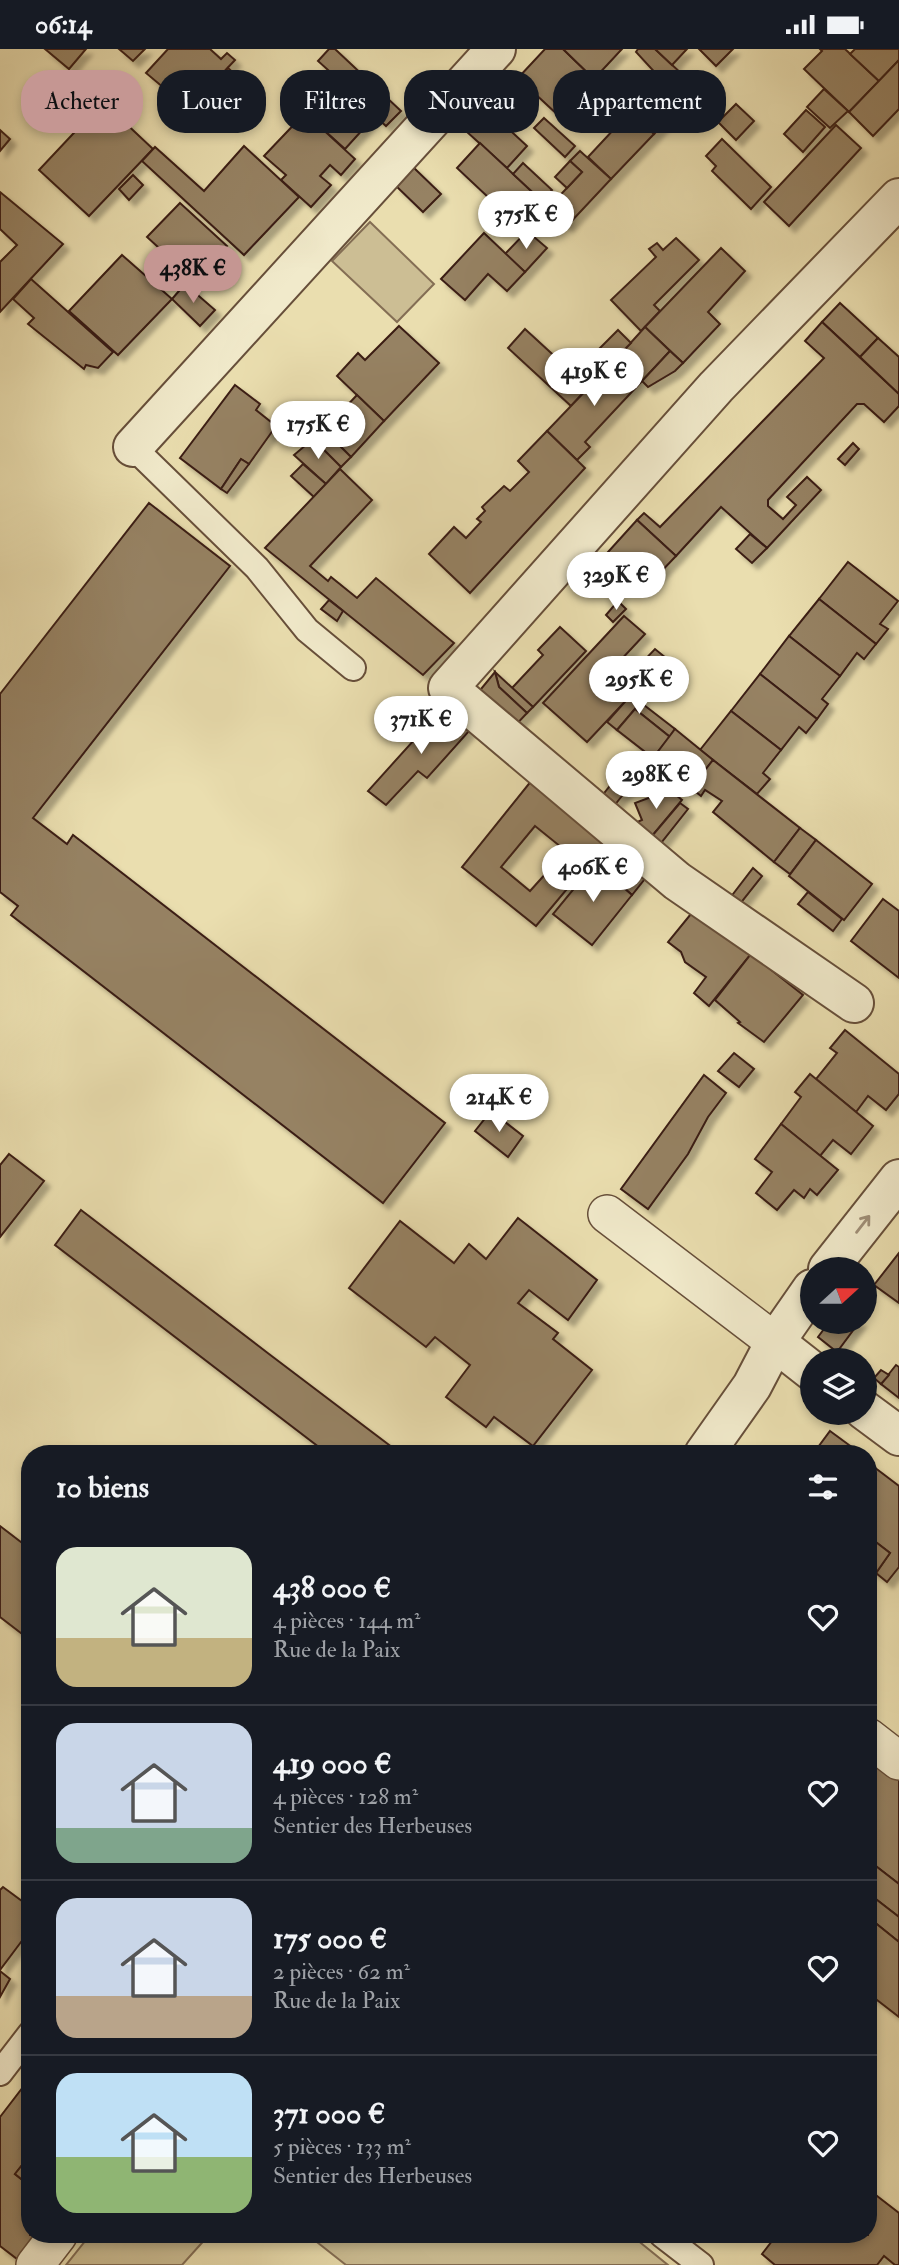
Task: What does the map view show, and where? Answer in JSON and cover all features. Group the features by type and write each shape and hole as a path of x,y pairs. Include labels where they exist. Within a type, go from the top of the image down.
{"street":[{"path":"133,447 496,49"},
{"path":"854,1003 677,881 448,688 716,387 899,198"},
{"path":"837,1257 899,1179"},
{"path":"607,1214 800,1362"},
{"path":"710,1445 752,1386 775,1342 800,1306"},
{"path":"877,1420 899,1436"},
{"path":"877,1744 899,1761"},
{"path":"35,2265 52,2243"}],"lane":[{"path":"133,447 257,568 307,630 353,668"},
{"path":"0,2073 21,2046"},
{"path":"672,2243 701,2265"}],"shaded area":[{"path":"370,222 434,284 397,322 332,261"},
{"path":"84,2243 202,2243 182,2265 66,2265"},
{"path":"318,2243 641,2243 668,2265 346,2265"}],"building":[{"path":"45,49 86,49 69,69"},
{"path":"119,49 145,49 133,61"},
{"path":"168,49 210,49 221,59 227,53 235,60 226,70 157,70 157,82 146,73"},
{"path":"329,49 335,49 357,70 328,70 318,61"},
{"path":"545,49 563,49 585,70 553,70 553,110 539,97 539,70 525,70"},
{"path":"563,49 622,49 602,70 585,70"},
{"path":"638,49 655,49 678,70 653,70 636,52"},
{"path":"655,49 687,49 672,65"},
{"path":"699,49 733,49 716,66"},
{"path":"820,49 845,49 879,81 849,112 804,69 822,51"},
{"path":"855,49 899,49 899,60 879,81 850,54"},
{"path":"899,60 899,109 873,136 849,112"},
{"path":"824,89 848,111 830,128 807,107"},
{"path":"390,101 401,111 390,122"},
{"path":"736,104 754,121 736,140 726,130 726,114"},
{"path":"806,110 825,127 803,152 784,134"},
{"path":"544,118 553,126 553,133 561,133 575,146 565,157 539,133 539,123"},
{"path":"836,125 861,148 789,226 764,202"},
{"path":"0,130 10,139 0,151"},
{"path":"74,133 136,133 153,149 89,216 39,170"},
{"path":"286,133 327,133 355,159 341,175 330,165 320,176 331,185 311,207 281,180 286,175 264,156"},
{"path":"327,133 360,133 345,149"},
{"path":"468,133 513,133 527,146 507,168"},
{"path":"610,133 654,134 611,179 588,157"},
{"path":"722,139 771,187 751,209 712,171 716,166 706,156"},
{"path":"480,143 542,201 519,226 457,168"},
{"path":"244,146 299,197 244,255 142,161 155,147 204,191"},
{"path":"580,151 611,179 567,226 549,207 582,172 570,161"},
{"path":"570,161 582,172 567,188 555,177"},
{"path":"523,163 552,190 542,201 513,174"},
{"path":"412,166 441,194 423,212 395,185"},
{"path":"133,175 143,185 129,200 119,189"},
{"path":"0,192 63,244 0,312 0,262 17,245 0,229"},
{"path":"180,203 227,246 193,279 147,237"},
{"path":"527,231 547,248 525,272 505,254"},
{"path":"484,233 525,272 507,291 488,274 465,300 441,279"},
{"path":"676,238 699,260 654,305 660,311 641,331 611,300 656,257 649,249 657,243 663,250"},
{"path":"721,248 745,271 708,312 720,324 683,363 645,327"},
{"path":"122,255 172,299 118,355 69,311"},
{"path":"31,279 113,352 98,368 86,365 84,369 28,324 34,318 13,299"},
{"path":"185,284 215,310 200,326 172,299"},
{"path":"840,303 878,338 860,357 822,322"},
{"path":"822,322 899,394 899,406 884,422 864,404 857,404 768,500 768,506 783,519 796,505 787,497 807,477 821,490 767,548 721,507 676,556 637,520 644,513 660,527 824,358 805,341"},
{"path":"399,326 439,363 384,421 337,376 358,353 365,360"},
{"path":"645,327 670,351 642,381 617,358"},
{"path":"525,329 574,374 594,354 607,367 571,406 508,348"},
{"path":"618,330 631,343 607,367 594,354"},
{"path":"878,338 899,357 899,394 860,357"},
{"path":"670,351 683,363 648,387 642,381"},
{"path":"617,358 642,381 585,442 590,447 577,460 547,431"},
{"path":"235,385 260,404 256,410 276,426 249,464 241,459 221,489 180,458"},
{"path":"357,395 384,421 351,457 324,430"},
{"path":"324,430 351,457 341,467 313,439"},
{"path":"547,431 585,468 470,593 429,554 454,527 466,538 481,522 477,519 485,511 482,507 504,486 510,491 529,472 518,461"},
{"path":"313,439 341,467 326,484 294,455"},
{"path":"853,443 859,449 845,465 838,459"},
{"path":"241,459 249,464 227,493 221,489"},
{"path":"303,464 326,484 314,497 291,476"},
{"path":"340,469 372,500 310,566 328,581 331,577 357,598 376,578 454,643 423,675 265,548"},
{"path":"149,503 230,566 33,818 67,844 73,835 445,1123 383,1203 11,915 18,906 0,892 0,694"},
{"path":"637,520 676,556 655,578 639,562 619,582 599,562"},
{"path":"750,534 767,548 752,563 736,549"},
{"path":"848,562 898,601 880,624 888,629 876,644 819,599"},
{"path":"819,599 876,644 864,659 857,653 840,676 789,636"},
{"path":"329,600 343,611 337,621 321,609"},
{"path":"618,601 626,609 613,622 606,615"},
{"path":"624,616 645,634 605,677 620,691 635,675 633,672 655,649 666,658 587,742 543,703"},
{"path":"560,627 586,651 533,707 512,688 543,655 538,650"},
{"path":"789,636 840,676 822,699 828,704 817,719 760,674"},
{"path":"495,672 533,707 527,713 499,687"},
{"path":"495,672 499,687 527,713 514,727 483,702 481,689"},
{"path":"760,674 817,719 806,733 799,727 781,750 731,711"},
{"path":"631,695 675,729 670,737 635,709 617,730 607,722"},
{"path":"442,709 470,730 427,778 418,771 386,805 368,791"},
{"path":"635,709 670,737 653,758 617,730"},
{"path":"731,711 781,750 763,773 770,779 757,794 700,750"},
{"path":"675,729 713,760 691,788 653,758"},
{"path":"713,760 800,828 774,862 713,812 722,801 705,790 701,796 691,788"},
{"path":"617,777 629,787 614,806 601,797"},
{"path":"532,780 608,840 536,926 462,867","holes":["535,826 566,851 530,891 501,867"]},
{"path":"670,790 682,800 652,836 635,823 642,820 635,803"},
{"path":"680,803 688,809 661,843 652,836"},
{"path":"800,828 816,840 790,874 774,862"},
{"path":"816,840 872,884 844,920 789,876"},
{"path":"610,844 648,875 632,895 595,863"},
{"path":"595,863 632,895 592,945 553,914"},
{"path":"753,868 762,876 739,905 730,898"},
{"path":"808,892 842,919 833,931 798,904"},
{"path":"883,899 899,911 899,978 851,941"},
{"path":"695,909 751,954 709,1006 694,993 706,977 685,962 681,952 668,942"},
{"path":"751,954 803,995 764,1042 738,1023 740,1022 715,1000"},
{"path":"845,1030 899,1074 899,1094 886,1110 868,1096 856,1112 816,1079 837,1053 830,1048"},
{"path":"734,1053 754,1069 739,1087 718,1071"},
{"path":"810,1074 873,1126 851,1154 833,1140 820,1156 781,1124 801,1097 795,1092"},
{"path":"704,1075 726,1093 708,1117 688,1154 648,1209 621,1189"},
{"path":"491,1111 523,1136 508,1157 475,1131"},
{"path":"781,1124 838,1170 817,1195 810,1189 804,1198 794,1190 777,1210 756,1193 772,1172 755,1159"},
{"path":"9,1154 44,1181 0,1237 0,1165"},
{"path":"81,1210 389,1445 316,1445 55,1245"},
{"path":"518,1218 597,1280 568,1320 529,1290 518,1303 558,1333 553,1339 592,1370 534,1445 494,1417 486,1427 446,1397 470,1365 435,1337 426,1347 349,1288 400,1221 454,1263 469,1244 486,1259"},
{"path":"899,1253 899,1303 877,1287 877,1281"},
{"path":"820,1334 850,1334 840,1348 832,1348 818,1337"},
{"path":"896,1365 899,1367 899,1398 881,1384"},
{"path":"881,1370 889,1375 881,1384 877,1381 877,1375"},
{"path":"830,1431 849,1445 820,1445"},
{"path":"877,1469 899,1486 899,1567 887,1582 877,1572 890,1553 877,1543"},
{"path":"0,1526 21,1542 21,1633 0,1617"},
{"path":"877,1543 890,1553 877,1572"},
{"path":"882,1756 899,1769 899,1884 877,1867 877,1762"},
{"path":"877,1867 899,1884 899,1917 877,1900"},
{"path":"3,1887 21,1900 21,1942 0,1970 0,1890"},
{"path":"877,1900 899,1917 899,1942 877,1924"},
{"path":"877,1924 899,1942 899,2017 877,2000"},
{"path":"0,1971 10,1979 0,1997"},
{"path":"21,2090 21,2166 15,2174 21,2179 21,2243 36,2243 21,2262 0,2246 0,2117"},
{"path":"21,2166 21,2179 15,2174"},
{"path":"877,2196 899,2213 899,2265 884,2256 877,2265 775,2265 762,2254 770,2243 877,2243"}]}
